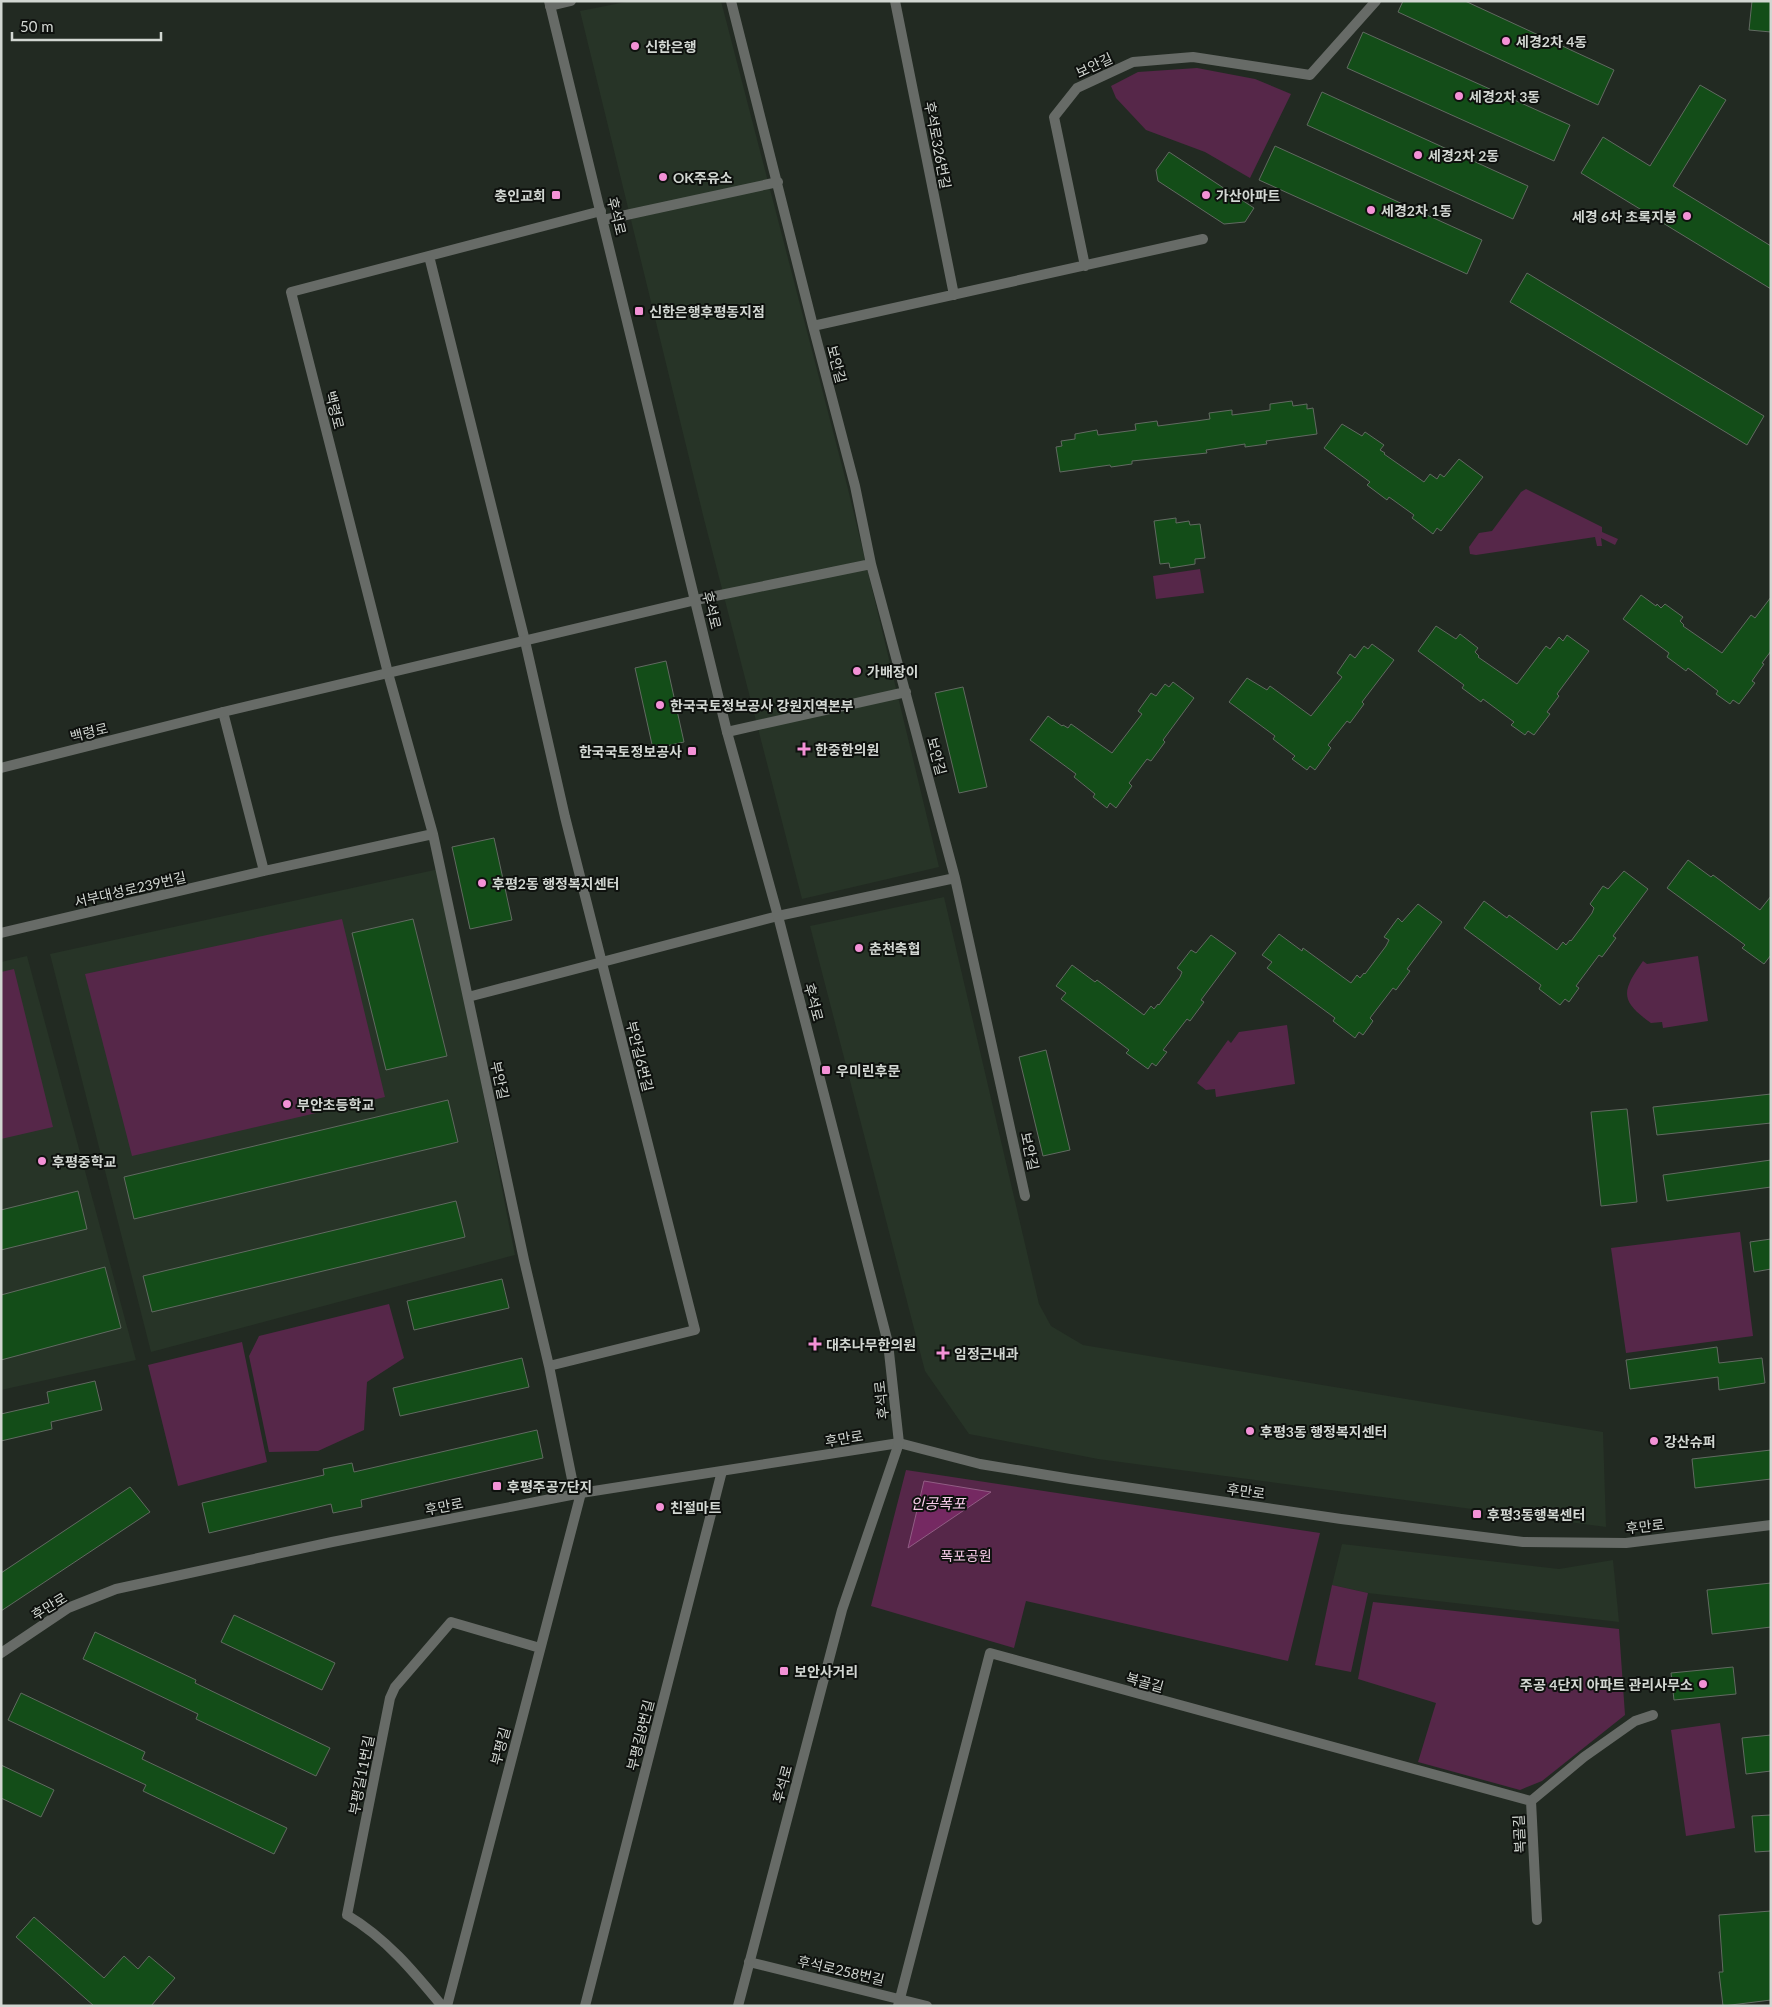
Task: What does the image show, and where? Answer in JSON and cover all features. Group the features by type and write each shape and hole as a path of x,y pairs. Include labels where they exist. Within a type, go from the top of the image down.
{"street":[{"path":"549,4 571,1"},
{"name":"보안길","path":"732,1 812,326 855,486 871,564 955,878 1025,1196"},
{"name":"후석로326번길","path":"895,1 954,295"},
{"name":"보안길","path":"1085,266 1054,117 1077,88 1133,62 1194,57 1310,75 1376,1"},
{"name":"후석로","path":"549,4 727,732 778,916 888,1343 899,1443 842,1610 738,2006"},
{"name":"백령로","path":"388,673 291,292 429,256 602,216 778,182"},
{"path":"812,326 1204,239"},
{"path":"429,256 525,642"},
{"name":"백령로","path":"1,768 223,712 696,600 871,564"},
{"name":"부안길6번길","path":"525,642 565,817 695,1330 549,1366"},
{"name":"부안길","path":"388,673 432,834 524,1260 578,1494"},
{"path":"727,732 906,692"},
{"path":"223,712 264,871"},
{"name":"서부대성로239번길","path":"1,933 264,871 432,834"},
{"path":"468,997 778,916 955,878"},
{"name":"후만로","path":"1,1653 68,1608 116,1590 332,1542 578,1494 899,1443 980,1464 1071,1479 1523,1542 1626,1543 1771,1525"},
{"name":"부평길8번길","path":"585,2006 722,1471"},
{"name":"부평길","path":"447,2006 578,1494"},
{"name":"부평길11번길","path":"442,2006 408,1964 365,1926 347,1915 390,1698 394,1687 451,1622 540,1648"},
{"name":"복골길","path":"899,2002 990,1653 1531,1801 1537,1920"},
{"path":"1531,1801 1584,1757 1635,1721 1653,1715"},
{"name":"후석로258번길","path":"749,1962 899,2002 927,2006"}],"shaded area":[{"path":"631,1 721,1 848,489 939,867 802,899 704,519 580,11"},
{"name":"부안초등학교","path":"439,869 515,1255 151,1352 50,954"},
{"path":"944,897 1039,1304 1051,1326 1083,1345 1603,1432 1606,1527 1098,1459 969,1434 925,1371 810,926"},
{"name":"후평중학교","path":"27,956 136,1360 1,1390 1,962"},
{"path":"1342,1544 1559,1569 1613,1560 1619,1622 1368,1593 1332,1585"}],"green space":[{"path":"1197,68 1255,79 1291,94 1250,178 1205,152 1146,130 1116,98 1111,86 1138,72"},
{"path":"1526,489 1602,527 1602,532 1618,539 1615,545 1601,538 1602,546 1597,546 1595,537 1476,555 1470,554 1469,547 1479,533 1492,531 1521,492"},
{"path":"1200,569 1204,593 1156,599 1153,576"},
{"path":"342,919 385,1097 132,1156 85,974"},
{"path":"1698,956 1708,1021 1663,1028 1662,1022 1651,1023 1629,1002 1628,988 1643,961 1647,964"},
{"path":"14,969 53,1127 1,1139 1,972"},
{"path":"1287,1025 1295,1084 1216,1097 1215,1089 1206,1090 1197,1083 1228,1040 1231,1043 1239,1032"},
{"path":"1740,1232 1753,1336 1626,1353 1611,1248"},
{"path":"389,1304 404,1358 367,1382 364,1430 318,1451 269,1452 249,1356 259,1336"},
{"path":"242,1342 267,1462 178,1486 148,1365"},
{"name":"폭포공원","path":"906,1470 1320,1533 1288,1661 1026,1601 1014,1648 871,1606"},
{"path":"1332,1585 1368,1593 1351,1672 1315,1665"},
{"path":"1373,1602 1619,1629 1625,1715 1542,1781 1520,1790 1418,1762 1436,1703 1358,1679"},
{"path":"1720,1723 1735,1828 1686,1836 1671,1730"}],"water":[{"name":"인공폭포","path":"924,1481 991,1492 908,1548"}],"building":[{"name":"세경2차 4동","path":"1403,1 1465,1 1614,70 1598,105 1398,12"},
{"path":"1752,1 1771,1 1771,32 1749,30"},
{"name":"세경2차 3동","path":"1363,32 1570,125 1554,161 1347,68"},
{"name":"세경 6차 초록지붕","path":"1700,85 1726,100 1673,186 1771,246 1771,289 1581,173 1603,137 1650,166"},
{"name":"세경2차 2동","path":"1322,92 1528,186 1513,219 1307,125"},
{"name":"세경2차 1동","path":"1275,146 1482,240 1467,274 1259,180"},
{"name":"가산아파트","path":"1169,152 1254,208 1245,222 1224,224 1158,181 1156,170"},
{"path":"1527,273 1764,416 1747,445 1510,302"},
{"path":"1292,401 1293,406 1307,404 1307,409 1313,408 1317,434 1266,441 1267,444 1245,447 1245,444 1206,450 1207,453 1132,461 1132,464 1060,472 1056,447 1062,446 1061,441 1075,439 1075,434 1097,430 1098,435 1136,430 1135,424 1157,421 1158,426 1210,419 1209,413 1232,410 1232,415 1270,410 1270,404"},
{"path":"1342,424 1362,436 1365,432 1384,445 1380,450 1384,454 1424,482 1430,474 1437,479 1440,474 1444,477 1459,459 1483,477 1441,531 1437,528 1433,534 1412,518 1414,515 1389,497 1387,500 1367,485 1370,482 1324,448"},
{"path":"1176,518 1176,523 1189,521 1190,525 1200,524 1205,558 1195,559 1195,564 1170,568 1169,563 1160,564 1154,521"},
{"path":"1641,595 1661,608 1665,604 1683,617 1680,621 1683,626 1722,653 1751,615 1755,618 1771,597 1771,651 1752,681 1755,683 1739,704 1733,700 1730,704 1716,694 1718,691 1688,668 1686,671 1667,657 1669,653 1623,619"},
{"path":"1436,626 1456,639 1460,634 1478,648 1475,652 1478,657 1517,684 1546,646 1550,649 1559,637 1563,641 1567,635 1589,651 1557,694 1559,696 1547,712 1550,714 1534,735 1528,731 1525,735 1511,725 1514,722 1483,699 1481,702 1462,688 1464,685 1418,651"},
{"path":"1372,644 1394,660 1362,702 1364,704 1350,723 1347,721 1328,745 1331,748 1315,770 1310,766 1307,770 1292,759 1295,756 1273,739 1275,736 1229,702 1247,678 1267,690 1270,686 1311,716 1342,677 1337,673 1350,654 1355,658 1364,646 1368,649"},
{"name":"한국국토정보공사 강원지역본부","path":"666,661 684,742 653,749 635,668"},
{"path":"1173,682 1194,698 1163,740 1165,742 1151,761 1147,759 1129,783 1132,786 1116,808 1110,803 1107,808 1093,797 1095,794 1074,777 1076,774 1030,740 1048,716 1062,726 1068,728 1071,724 1112,753 1142,714 1138,711 1151,693 1156,696 1165,684 1169,687"},
{"path":"963,687 987,787 959,793 935,693"},
{"name":"후평2동 행정복지센터","path":"494,838 512,920 470,929 452,847"},
{"path":"1688,860 1711,877 1713,875 1760,910 1771,896 1771,955 1764,964 1742,948 1745,945 1667,888"},
{"path":"1624,871 1648,889 1613,936 1616,938 1602,957 1599,955 1576,986 1579,988 1569,1002 1565,999 1560,1005 1539,989 1541,985 1464,928 1484,901 1507,918 1509,915 1557,950 1563,942 1566,945 1571,941 1592,913 1594,908 1590,904 1603,886 1608,889"},
{"path":"1418,904 1442,922 1407,969 1410,971 1396,990 1393,988 1370,1018 1373,1021 1363,1035 1359,1032 1355,1038 1333,1021 1335,1018 1267,968 1272,962 1262,955 1279,934 1302,951 1303,948 1351,983 1357,975 1360,978 1365,974 1386,946 1389,940 1384,937 1398,918 1402,922"},
{"path":"413,919 447,1056 386,1070 352,933"},
{"path":"1211,935 1236,953 1201,1000 1204,1002 1190,1021 1187,1019 1163,1050 1167,1052 1156,1066 1152,1063 1148,1069 1126,1053 1129,1050 1061,999 1066,993 1056,986 1072,965 1095,982 1097,980 1144,1015 1151,1006 1154,1009 1159,1005 1180,977 1182,972 1177,968 1191,950 1196,953"},
{"path":"1046,1050 1070,1150 1043,1156 1019,1057"},
{"path":"1771,1094 1771,1123 1657,1135 1653,1107"},
{"path":"448,1100 458,1142 134,1219 124,1177"},
{"path":"1627,1109 1637,1202 1601,1206 1591,1112"},
{"path":"1771,1160 1771,1187 1667,1201 1663,1175"},
{"path":"78,1191 87,1229 1,1250 1,1210"},
{"path":"456,1201 465,1237 152,1312 143,1276"},
{"path":"1771,1239 1771,1269 1754,1272 1750,1242"},
{"path":"105,1267 121,1328 1,1360 1,1295"},
{"path":"502,1279 509,1308 414,1330 407,1301"},
{"path":"1717,1347 1719,1363 1762,1358 1765,1383 1719,1390 1718,1377 1630,1389 1626,1360"},
{"path":"522,1358 529,1387 400,1416 393,1388"},
{"path":"95,1381 102,1410 51,1422 52,1429 1,1441 1,1414 49,1403 47,1392"},
{"path":"537,1430 543,1458 361,1500 362,1507 333,1513 331,1504 209,1533 202,1503 324,1475 323,1469 352,1463 354,1472"},
{"path":"1771,1450 1771,1479 1695,1488 1692,1459"},
{"path":"130,1487 150,1512 1,1611 1,1573"},
{"path":"1771,1583 1771,1627 1712,1634 1707,1590"},
{"path":"234,1615 335,1663 322,1690 221,1642"},
{"path":"95,1632 196,1680 195,1683 330,1748 316,1776 196,1719 198,1714 83,1659"},
{"name":"주공 4단지 아파트 관리사무소","path":"1733,1667 1736,1694 1674,1700 1671,1673"},
{"path":"21,1693 145,1752 142,1759 287,1828 274,1854 143,1791 146,1785 8,1720"},
{"path":"1771,1735 1771,1771 1746,1774 1742,1738"},
{"path":"1,1765 54,1790 41,1817 1,1798"},
{"path":"1771,1815 1771,1851 1755,1852 1752,1816"},
{"path":"1771,1911 1771,2000 1723,2006 1719,1972 1723,1972 1719,1915"},
{"path":"34,1917 104,1978 124,1956 138,1969 149,1956 175,1978 151,2006 94,2006 16,1937"}],"place":[{"name":"세경2차 4동","path":"1506,41"},
{"name":"신한은행","path":"635,46"},
{"name":"세경2차 3동","path":"1459,96"},
{"name":"세경2차 2동","path":"1418,155"},
{"name":"OK주유소","path":"663,177"},
{"name":"충인교회","path":"556,195"},
{"name":"가산아파트","path":"1206,195"},
{"name":"세경2차 1동","path":"1371,210"},
{"name":"세경 6차 초록지붕","path":"1687,216"},
{"name":"신한은행후평동지점","path":"639,311"},
{"name":"가배장이","path":"857,671"},
{"name":"한국국토정보공사 강원지역본부","path":"660,705"},
{"name":"한중한의원","path":"804,749"},
{"name":"한국국토정보공사","path":"692,751"},
{"name":"후평2동 행정복지센터","path":"482,883"},
{"name":"춘천축협","path":"859,948"},
{"name":"우미린후문","path":"826,1070"},
{"name":"부안초등학교","path":"287,1104"},
{"name":"후평중학교","path":"42,1161"},
{"name":"대추나무한의원","path":"815,1344"},
{"name":"임정근내과","path":"943,1353"},
{"name":"후평3동 행정복지센터","path":"1250,1431"},
{"name":"강산슈퍼","path":"1654,1441"},
{"name":"후평주공7단지","path":"497,1486"},
{"name":"친절마트","path":"660,1507"},
{"name":"후평3동행복센터","path":"1477,1514"},
{"name":"보안사거리","path":"784,1671"},
{"name":"주공 4단지 아파트 관리사무소","path":"1703,1684"}]}
